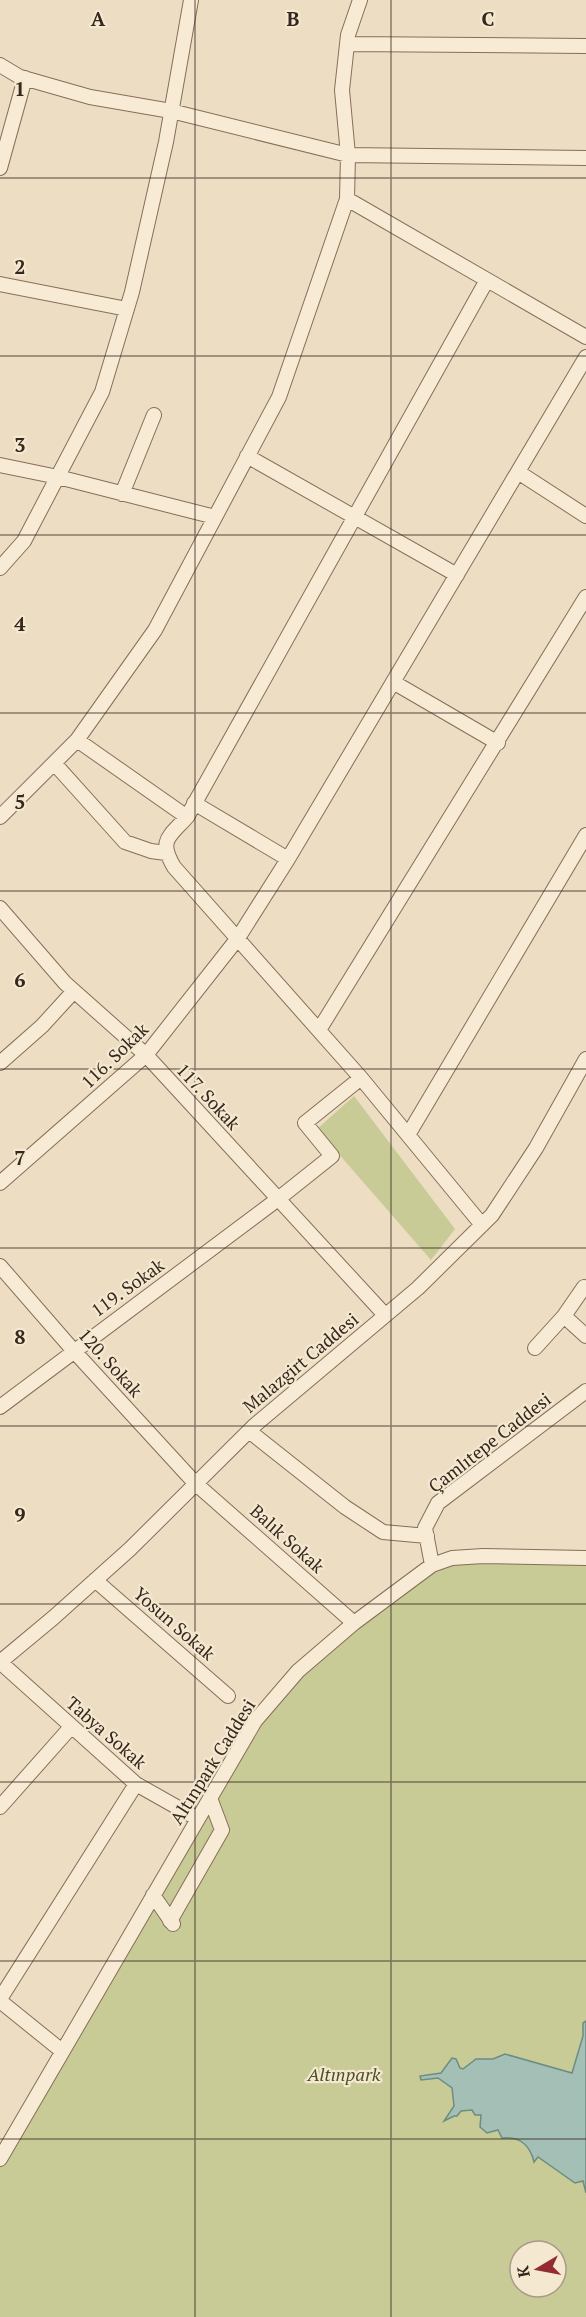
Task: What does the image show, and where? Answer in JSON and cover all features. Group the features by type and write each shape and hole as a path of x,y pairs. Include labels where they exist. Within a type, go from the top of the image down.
{"street":[{"path":"0,817 77,740 155,630 279,397 347,199 348,155 342,90 348,35 360,0"},
{"path":"0,568 24,541 102,392 127,309 171,111 189,1"},
{"path":"347,44 586,46"},
{"path":"0,65 25,78 90,97 171,111 348,155 586,158"},
{"path":"0,168 25,78"},
{"path":"347,199 586,337"},
{"path":"482,1225 362,1078 174,867 166,853 167,840 187,817 487,280"},
{"path":"0,284 127,309"},
{"name":"116. Sokak","path":"0,1183 146,1055 238,938 288,859 586,357"},
{"path":"122,494 154,415"},
{"path":"247,456 456,575"},
{"path":"0,465 58,477 215,517"},
{"path":"518,472 586,516"},
{"path":"319,1030 586,597"},
{"path":"393,682 498,743"},
{"path":"77,740 187,817"},
{"path":"54,763 125,842 151,851 166,853"},
{"path":"194,803 288,859"},
{"path":"408,1135 586,835"},
{"name":"117. Sokak","path":"0,908 74,991 146,1055 386,1315"},
{"path":"0,1063 42,1026 74,991"},
{"name":"Malazgirt Caddesi","path":"0,1662 95,1580 249,1431 418,1288 492,1215 536,1148 586,1059"},
{"name":"119. Sokak","path":"0,1407 332,1156 305,1123 362,1078"},
{"name":"120. Sokak","path":"0,1266 195,1484"},
{"path":"534,1348 564,1316 584,1287"},
{"path":"564,1316 586,1336"},
{"name":"Çamlıtepe Caddesi","path":"432,1565 425,1528 438,1503 586,1391"},
{"path":"249,1431 345,1507 383,1532 427,1536"},
{"name":"Balık Sokak","path":"195,1484 354,1623"},
{"name":"Altınpark Caddesi","path":"0,2158 255,1722 298,1671 354,1623 432,1565 452,1558 483,1556 586,1558"},
{"name":"Yosun Sokak","path":"95,1580 228,1696"},
{"name":"Tabya Sokak","path":"0,1662 136,1784 198,1819"},
{"path":"0,1807 70,1727"},
{"path":"62,2051 0,2000 136,1784"},
{"path":"153,1895 171,1922 222,1830 210,1798"}],"green space":[{"path":"354,1096 455,1229 431,1260 317,1129"},
{"name":"Altınpark","path":"452,1558 586,1558 586,2317 0,2317 0,2159 255,1721 298,1671"}],"shaded area":[{"path":"586,2021 586,2193 583,2181 575,2183 538,2157 534,2162 527,2146 519,2140 502,2138 498,2130 487,2133 480,2127 481,2115 475,2115 472,2110 461,2111 457,2116 444,2121 454,2106 452,2088 438,2078 421,2080 420,2076 441,2073 452,2058 456,2059 460,2068 463,2069 476,2059 493,2059 505,2054 572,2073 583,2036 583,2023"}]}
